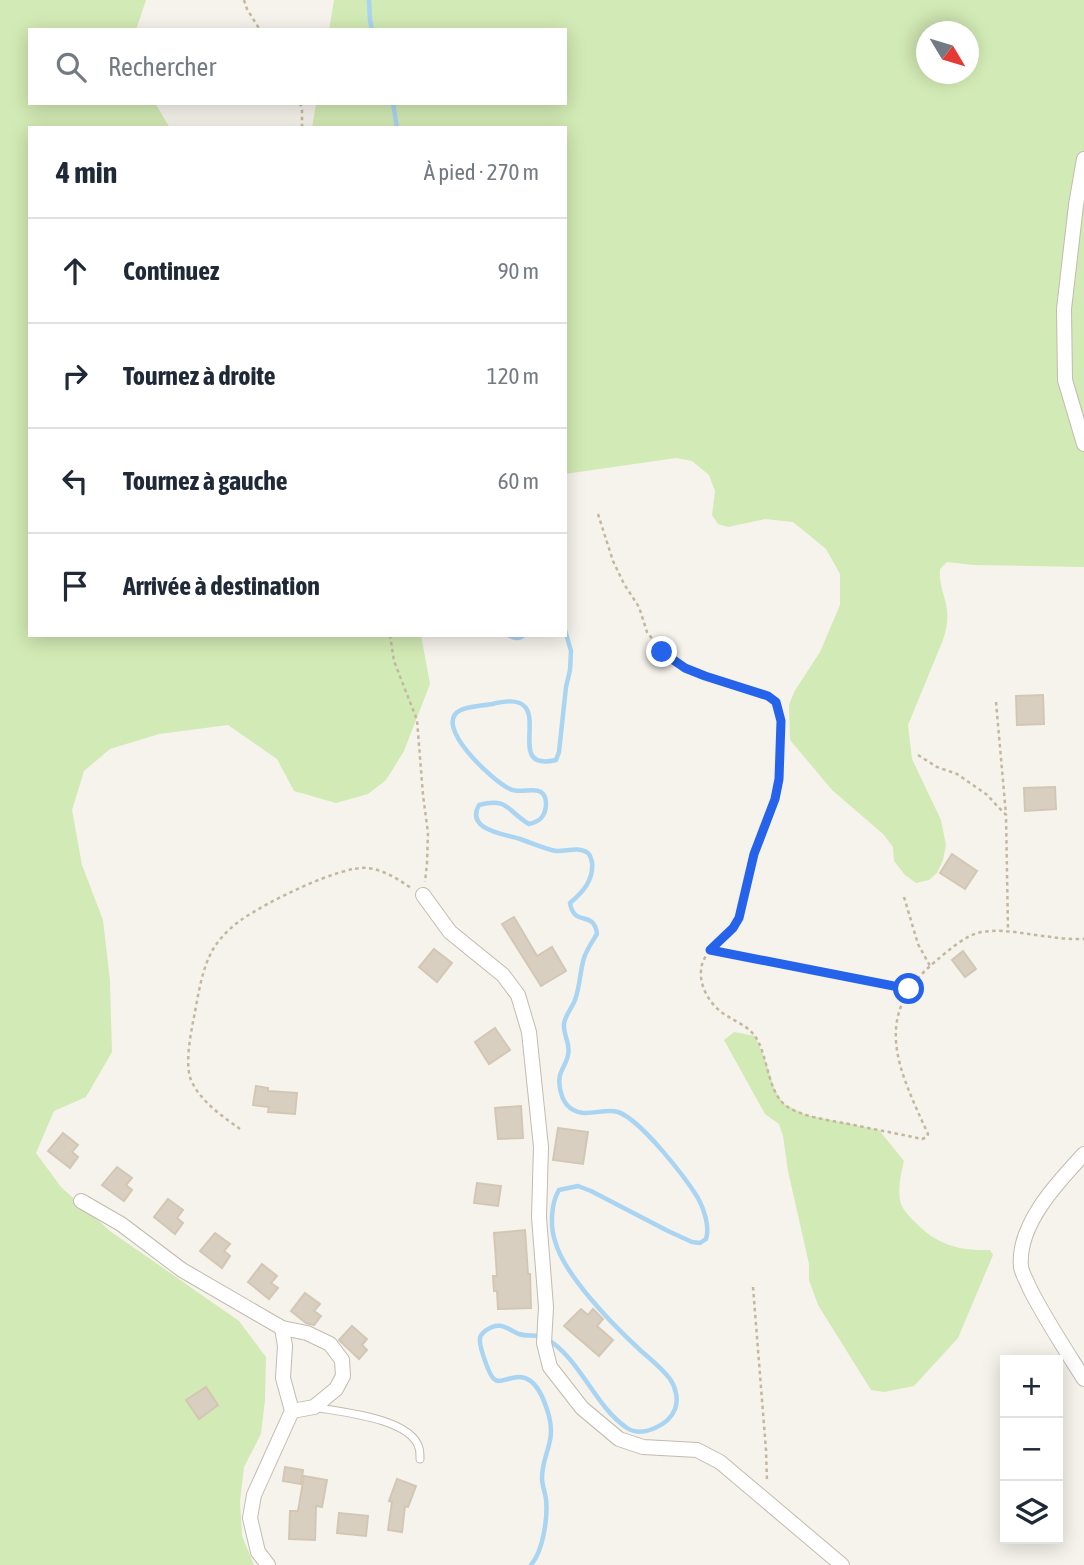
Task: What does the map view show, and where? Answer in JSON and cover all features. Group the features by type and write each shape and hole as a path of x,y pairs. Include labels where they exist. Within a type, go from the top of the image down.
{"street":[{"path":"1084,159 1064,309 1065,380 1084,444"},
{"path":"422,895 450,932 503,975 518,995 528,1032 541,1147 539,1217 546,1307 544,1343 550,1367 582,1408 620,1439 643,1447 697,1450 720,1462 842,1565"},
{"path":"1084,1154 1032,1219 1022,1244 1021,1269 1039,1307 1084,1379"},
{"path":"81,1201 121,1224 182,1270 282,1328 307,1333 330,1344 342,1360 342,1376 336,1389 314,1407 292,1411"},
{"path":"268,1565 258,1552 250,1518 254,1495 292,1411 283,1378 285,1346 282,1328"}],"lane":[{"path":"314,1407 384,1420 406,1431 415,1440 420,1448 420,1459"}],"path":[{"path":"244,0 259,28"},
{"path":"301,105 302,126"},
{"path":"598,514 613,561 639,607 647,632 662,652 685,668 768,696 776,702 779,709 779,779 775,799 754,854 739,918 733,928 710,950 703,961 701,975 705,992 719,1011 742,1024 755,1036 775,1091 784,1104 806,1115 922,1139 927,1137 905,1084 897,1053 895,1033 899,1008 909,989 929,966 955,946 980,932 1008,931 1053,938 1084,939"},
{"path":"240,1129 219,1114 190,1078 190,1043 200,988 215,947 225,934 239,921 286,894 343,872 365,868 382,871 422,895 429,833 416,719 394,661 390,637"},
{"path":"996,702 1006,815 1008,931"},
{"path":"918,755 986,794 1006,815"},
{"path":"904,897 918,944 929,966"},
{"path":"710,950 909,989"},
{"path":"752,1287 768,1482 764,1499"}],"green space":[{"path":"0,0 146,0 137,28 28,28 28,105 156,105 169,126 28,126 28,637 421,637 430,684 404,751 386,780 368,794 336,803 294,791 277,759 228,725 159,734 110,749 84,771 72,810 82,865 103,920 110,981 112,1052 86,1097 54,1111 36,1153 61,1187 110,1231 239,1321 266,1357 261,1434 244,1467 240,1501 242,1536 254,1565 0,1565"},
{"path":"334,0 1084,0 1084,567 947,562 940,569 947,613 946,631 908,725 912,759 941,820 946,845 937,873 929,880 916,883 905,875 894,861 893,847 883,834 832,790 790,740 789,705 794,692 820,652 840,605 840,574 826,549 793,522 765,519 728,527 718,524 712,515 715,491 709,475 692,461 676,458 567,474 567,126 312,126 316,105 567,105 567,28 329,28"},
{"path":"734,1032 755,1036 775,1091 784,1104 806,1115 879,1130 904,1161 899,1195 901,1203 908,1215 923,1230 949,1245 990,1250 993,1255 958,1338 914,1386 884,1392 871,1390 818,1305 809,1280 809,1264 783,1136 779,1124 765,1114 724,1040"}],"building":[{"path":"1043,695 1044,724 1017,725 1016,696"},
{"path":"1055,787 1056,809 1025,811 1024,788"},
{"path":"952,854 977,871 965,889 940,873"},
{"path":"514,917 537,956 552,947 566,971 541,986 502,924"},
{"path":"434,949 452,963 437,982 419,967"},
{"path":"963,951 976,969 965,977 952,960"},
{"path":"495,1028 510,1050 489,1064 475,1042"},
{"path":"256,1086 268,1088 268,1091 297,1093 295,1114 268,1112 269,1107 253,1105"},
{"path":"521,1106 523,1138 498,1139 495,1108"},
{"path":"558,1128 588,1132 583,1164 553,1160"},
{"path":"63,1133 78,1145 72,1152 78,1157 70,1168 48,1151"},
{"path":"117,1167 132,1178 126,1185 132,1190 124,1201 102,1185"},
{"path":"477,1183 501,1186 498,1206 474,1203"},
{"path":"168,1199 183,1210 177,1218 183,1223 175,1234 154,1217"},
{"path":"525,1230 531,1308 498,1309 493,1276 497,1276 494,1233"},
{"path":"215,1233 230,1244 224,1251 230,1256 222,1268 200,1251"},
{"path":"262,1264 277,1276 271,1283 278,1288 269,1299 248,1282"},
{"path":"305,1293 320,1304 314,1311 321,1316 314,1325 306,1323 291,1311"},
{"path":"581,1309 588,1315 593,1309 603,1319 597,1326 613,1340 599,1356 564,1326"},
{"path":"352,1326 367,1339 362,1345 367,1350 359,1359 339,1340"},
{"path":"206,1387 218,1405 199,1419 186,1400"},
{"path":"285,1467 303,1470 301,1484 283,1481"},
{"path":"304,1476 327,1480 322,1507 316,1506 315,1540 289,1539 290,1511 298,1511"},
{"path":"397,1479 416,1486 408,1507 405,1506 402,1532 388,1530 392,1502 389,1501"},
{"path":"339,1513 368,1516 366,1536 337,1533"}],"waterway":[{"path":"369,0 372,28"},
{"path":"393,105 397,126"},
{"path":"513,637 521,637"},
{"path":"531,1565 542,1543 545,1525 546,1499 542,1478 551,1425 545,1404 531,1381 519,1377 500,1381 494,1379 483,1354 481,1336 490,1328 499,1326 519,1334 545,1338 568,1357 615,1419 633,1431 647,1431 661,1425 675,1409 673,1385 663,1371 603,1313 568,1269 553,1235 554,1201 559,1190 578,1186 692,1242 700,1243 706,1239 707,1229 702,1207 692,1189 662,1150 638,1126 618,1112 586,1113 573,1110 563,1099 559,1079 569,1051 565,1021 577,995 585,955 597,934 592,922 575,915 570,903 589,880 592,862 584,851 552,850 497,833 482,825 477,820 479,805 502,804 529,824 542,817 546,800 541,792 510,789 491,776 468,752 453,727 454,717 461,710 514,702 525,707 529,717 529,743 532,754 539,761 556,760 570,670 571,651 567,637"}],"route":[{"path":"662,652 685,668 768,696 776,702 781,721 779,779 775,799 754,854 739,918 733,928 710,950 909,989"}]}
